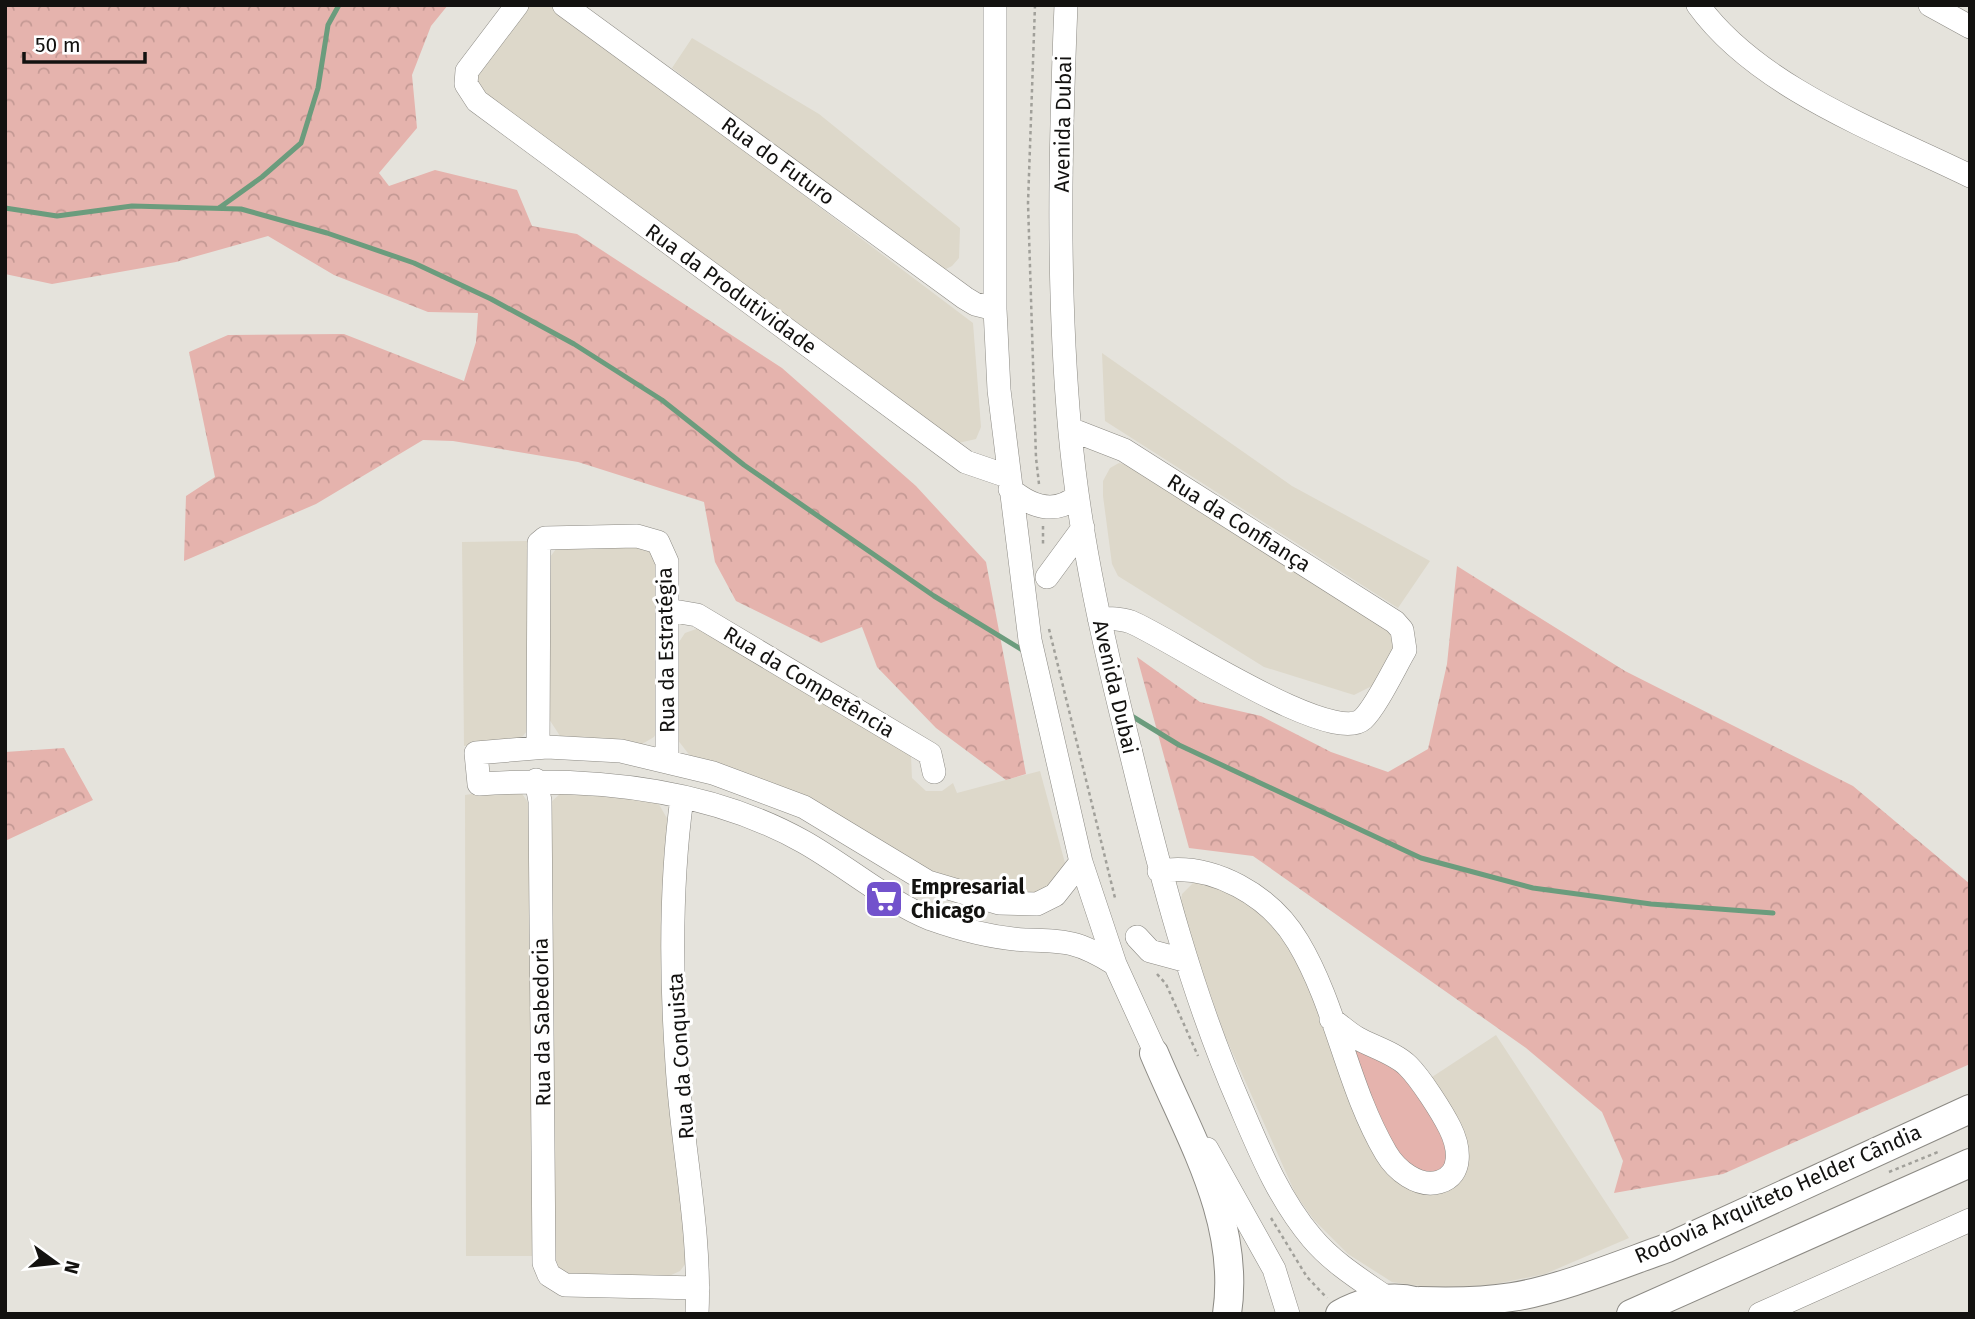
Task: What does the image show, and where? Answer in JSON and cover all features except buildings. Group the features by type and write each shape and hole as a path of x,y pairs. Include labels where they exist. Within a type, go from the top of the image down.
{"main road":[{"path":"1154,1053 1215,1192 1228,1242 1230,1289 1227,1314"},
{"name":"Rodovia Arquiteto Helder Cândia","path":"1387,1298 1431,1308 1514,1297 1622,1264 1667,1248 1970,1109"},
{"path":"1634,1313 1679,1303 1766,1252 1970,1163"},
{"path":"1340,1314 1387,1298"}],"street":[{"name":"Rua da Produtividade","path":"516,5 467,71 466,84 477,101 966,462 1008,482 1026,502 1049,508 1068,504 1077,496"},
{"name":"Rua do Futuro","path":"564,5 965,298 975,304 995,309"},
{"path":"995,5 995,309 1008,482 1030,640 1081,862 1115,964 1154,1053 1274,1269 1289,1314"},
{"name":"Avenida Dubai","path":"1066,5 1060,142 1063,303 1070,429 1077,496 1099,618 1159,871 1208,1032 1274,1183 1312,1238 1337,1262 1387,1298"},
{"path":"1698,5 1742,52 1789,86 1970,176"},
{"path":"1930,5 1970,27"},
{"name":"Rua da Confiança","path":"1070,429 1124,450 1395,622 1402,630 1405,650 1362,719 1349,725 1301,711 1247,686 1128,620 1099,618"},
{"path":"1047,577 1083,528"},
{"name":"Rua da Estratégia","path":"538,747 539,543 545,538 637,536 658,542 667,562 667,761"},
{"name":"Rua da Competência","path":"668,610 698,615 930,754 934,772"},
{"path":"1081,862 1055,895 1037,904 999,903 928,882 804,807 741,781 621,751 538,747 476,753 479,784 537,780 613,784 682,798 756,821 800,840 932,919 1023,940 1056,939 1072,942 1115,964"},
{"name":"Rua da Sabedoria","path":"537,780 540,801 544,1264 549,1275 565,1285 698,1288"},
{"name":"Rua da Conquista","path":"682,798 675,849 677,1065 697,1240 697,1314"},
{"path":"1159,871 1194,869 1217,874 1266,906 1297,940 1387,1155 1400,1170 1416,1180 1431,1184 1445,1180 1455,1167 1459,1149 1450,1127 1408,1066 1356,1037 1331,1019"},
{"path":"1137,937 1150,951 1187,961"},
{"path":"1760,1314 1970,1220"}],"shaded area":[{"path":"528,5 553,6 973,323 981,427 976,439 958,443 481,95 477,73"},
{"path":"692,38 819,114 960,228 959,258 946,269 937,267 672,68"},
{"path":"1102,353 1292,486 1430,561 1398,608 1105,421"},
{"path":"1119,463 1136,467 1391,629 1395,651 1376,684 1354,695 1264,667 1118,576 1112,564 1103,481 1110,468"},
{"path":"531,541 531,726 523,736 511,741 464,746 462,542"},
{"path":"635,541 655,550 659,727 654,737 637,747 560,736 549,719 550,557 559,545"},
{"path":"699,628 911,756 912,778 926,791 942,791 953,783 957,793 1040,771 1065,863 1058,879 1036,894 1022,897 954,883 691,757 677,739 677,645 685,633"},
{"path":"513,788 521,792 531,807 534,1256 466,1256 465,795"},
{"path":"562,792 657,801 668,820 664,931 668,1057 686,1263 680,1271 669,1276 571,1276 555,1267 553,1258 550,803"},
{"path":"1194,882 1214,882 1268,916 1297,954 1366,1129 1468,1159 1467,1139 1429,1079 1496,1035 1629,1238 1545,1274 1491,1285 1440,1289 1392,1282 1348,1254 1314,1220 1296,1195 1225,1036 1180,909 1182,894"}],"green space":[{"path":"5,5 448,5 431,26 412,75 417,128 379,173 389,186 435,170 517,190 532,226 577,234 782,368 916,486 986,562 1026,774 1006,780 936,728 877,667 862,627 821,643 736,601 715,562 704,502 578,462 453,441 423,440 316,504 184,561 186,496 215,477 189,352 228,335 344,334 464,381 476,342 478,313 428,312 334,275 268,236 176,262 52,284 5,274"},
{"path":"1457,566 1625,671 1853,786 1970,884 1970,1064 1723,1174 1614,1193 1623,1161 1602,1112 1526,1048 1253,856 1189,848 1137,657 1200,702 1261,716 1331,752 1388,772 1428,749 1447,664"},
{"path":"64,748 93,800 5,841 5,752"},
{"path":"1345,1037 1396,1065 1442,1126 1450,1166 1430,1179 1400,1163"}],"waterway":[{"path":"219,208 262,177 301,143 318,88 328,25 339,5"},
{"path":"5,208 57,216 132,206 241,209 327,233 414,263 491,299 574,344 662,400 744,465 934,596 1024,651"},
{"path":"1130,715 1179,745 1421,858 1533,888 1651,904 1773,913"}],"place":[{"name":"Empresarial Chicago","path":"884,899"}]}
